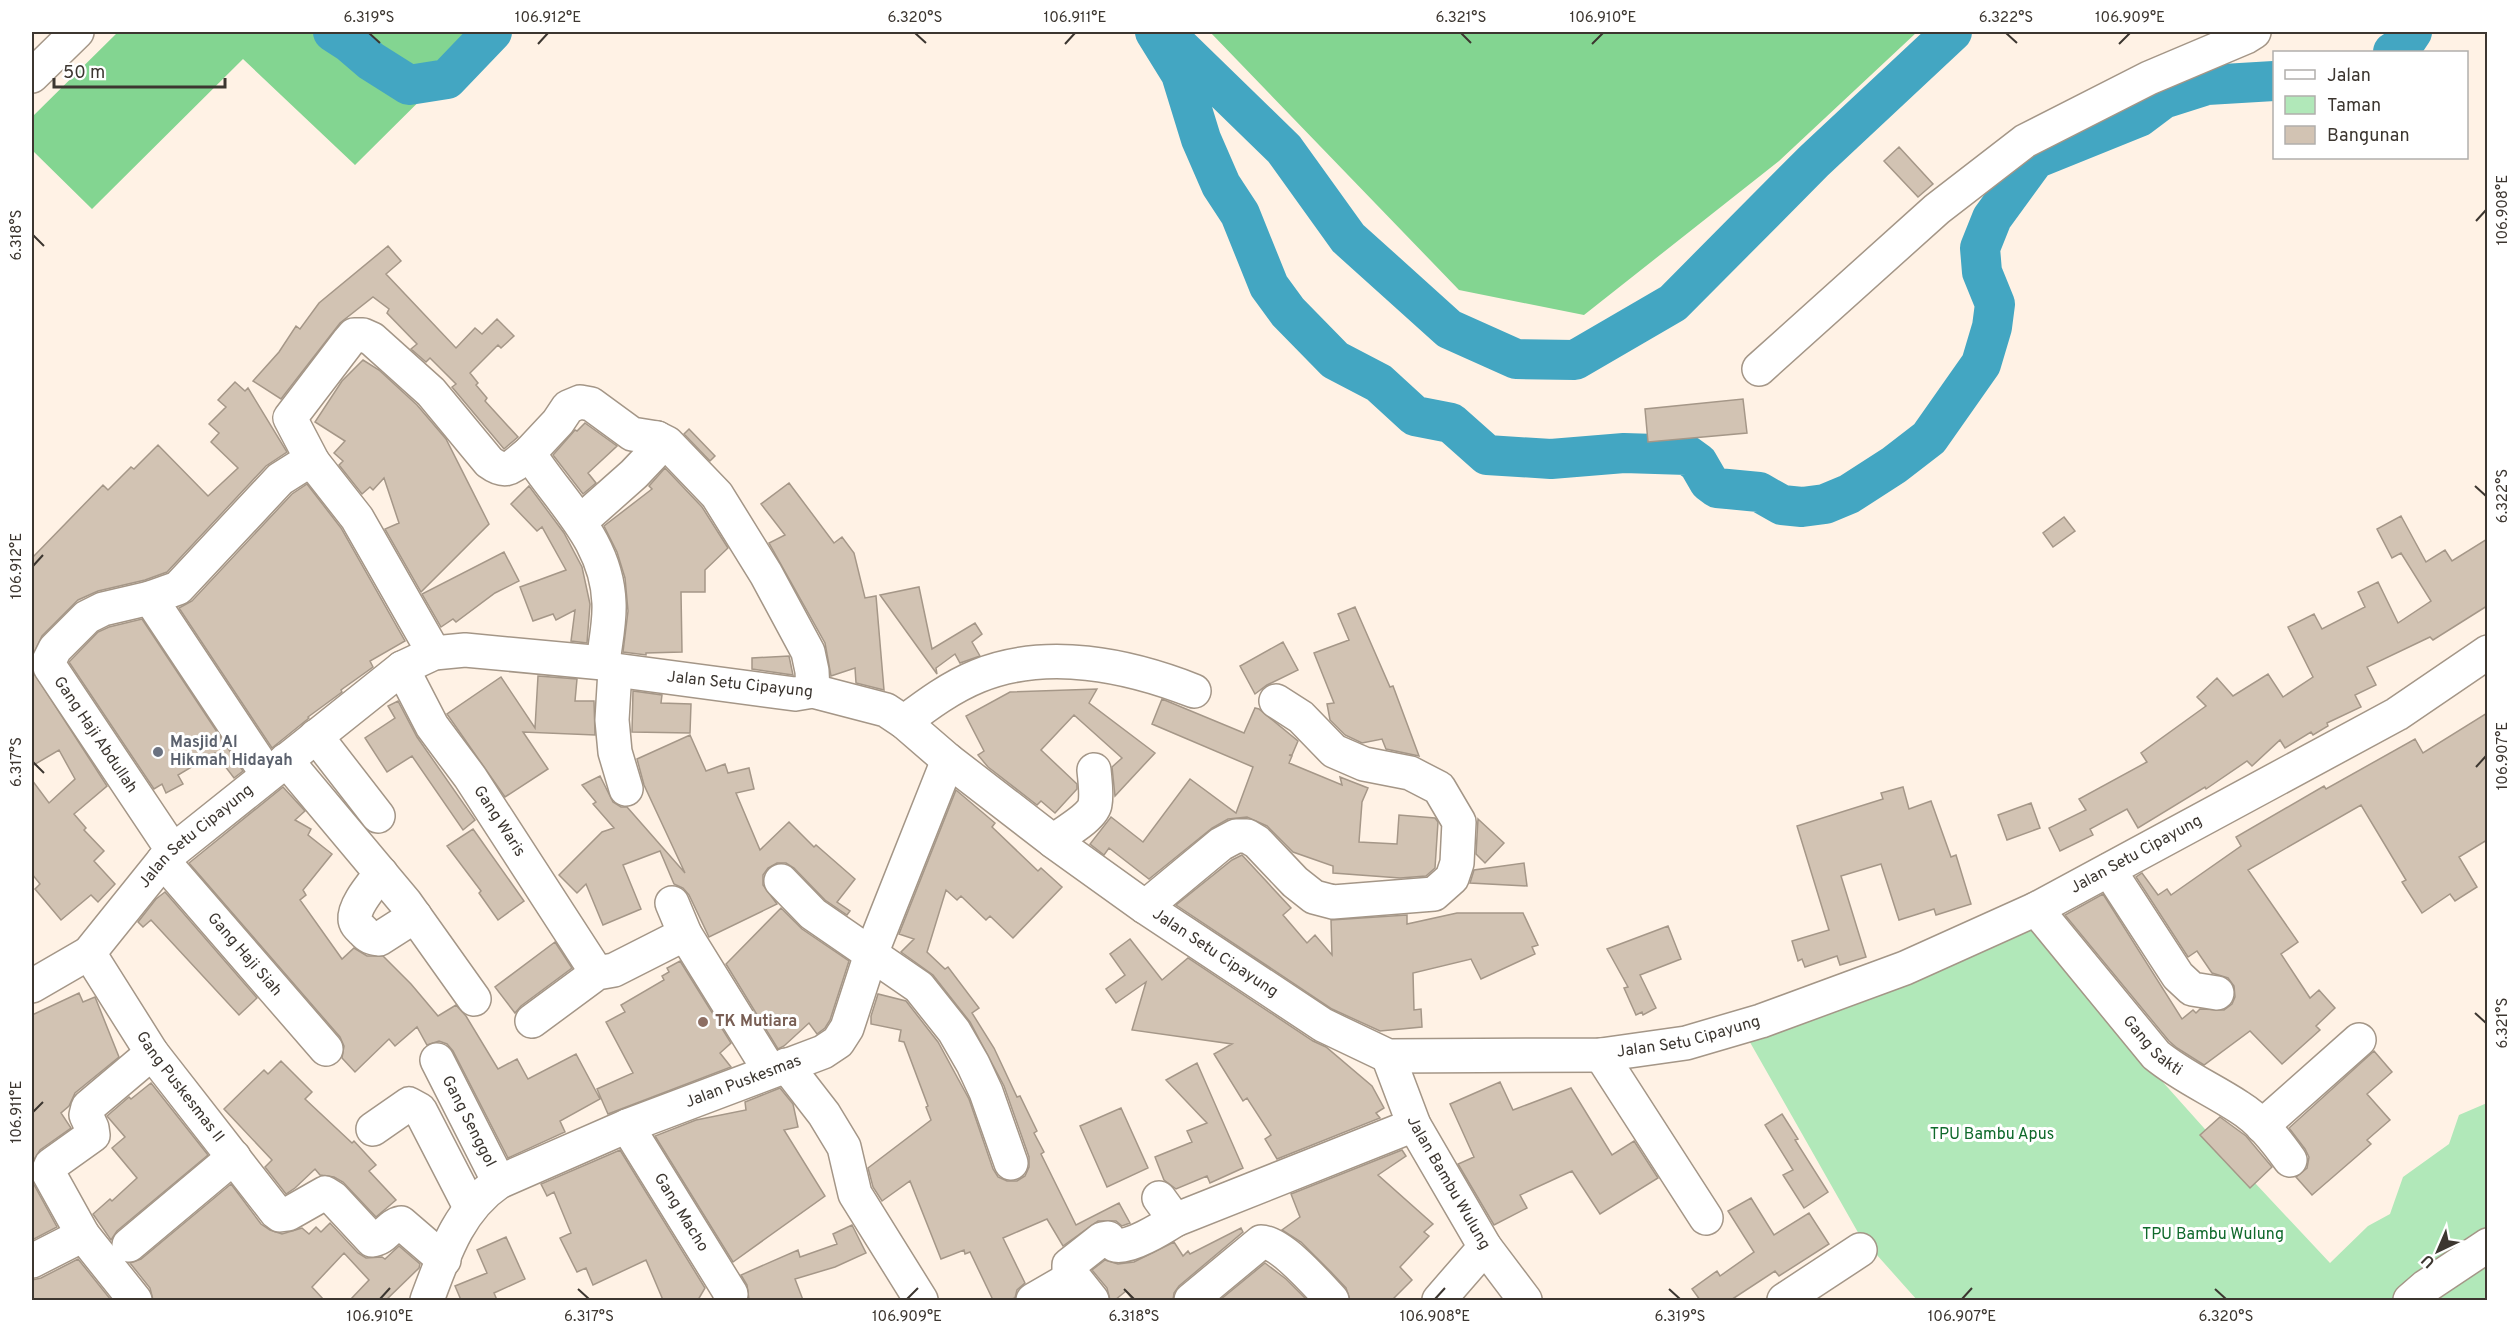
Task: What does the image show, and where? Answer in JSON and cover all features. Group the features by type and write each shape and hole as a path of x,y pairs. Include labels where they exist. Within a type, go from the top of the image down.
{"street":[{"path":"32,76 77,32"},
{"path":"1759,369 1936,209 2025,141 2149,78 2254,32"},
{"path":"434,652 357,518 313,462 290,418 354,335 363,335 372,339 431,392 489,462 500,470 507,470 529,453 558,422 568,407 580,402 591,404 632,434 657,438 667,443 717,495 795,625 808,652 813,672 813,691"},
{"path":"580,521 640,467 652,454 657,438"},
{"path":"529,453 547,482 564,499 580,521 597,550 606,577 610,605 609,667 615,752 626,789"},
{"path":"313,462 299,467 280,479 178,588 150,598 277,767 381,873 415,916 474,999"},
{"name":"Gang Haji Abdullah","path":"150,598 103,609 87,617 55,649 49,661 50,667 168,856"},
{"name":"Jalan Setu Cipayung","path":"32,986 89,953 168,856 402,668 434,652 465,650 609,667 795,694 813,691 886,710 1053,841 1145,907 1323,1025 1388,1056 1601,1055 1686,1043 1761,1021 1905,968 2036,909 2397,714 2487,652"},
{"path":"904,722 935,698 980,675 1007,667 1043,663 1083,662 1114,668 1194,691"},
{"name":"Gang Waris","path":"402,668 432,726 470,777 597,973"},
{"path":"1145,907 1221,844 1236,836 1247,836 1257,842 1295,882 1314,897 1333,902 1434,894 1452,878 1457,863 1459,822 1439,788 1410,773 1364,764 1334,751 1301,717 1276,701"},
{"path":"316,736 378,816"},
{"name":"Jalan Puskesmas","path":"427,1300 460,1221 482,1194 500,1182 627,1126 831,1048 843,1036 871,954 948,760"},
{"path":"1053,841 1077,822 1088,818 1094,811 1096,804 1095,770"},
{"name":"Gang Haji Siah","path":"168,856 326,1049"},
{"path":"2109,870 2178,976 2192,989 2217,993"},
{"path":"381,873 366,893 355,918 357,924 369,937 379,939 415,916"},
{"path":"781,881 813,914 919,987 954,1030 986,1092 1011,1163"},
{"path":"672,903 685,934 778,1068 824,1114 844,1148 855,1194 921,1300"},
{"name":"Gang Sakti","path":"2036,909 2156,1056 2179,1074 2239,1107 2262,1125 2290,1160"},
{"path":"532,1021 597,973 614,970 685,934"},
{"name":"Gang Puskesmas II","path":"89,953 152,1053 280,1215 288,1214 325,1193 333,1198 372,1240 378,1239 396,1224 401,1223 444,1260"},
{"path":"2262,1125 2359,1040"},
{"path":"135,1300 83,1234 48,1172 51,1165 93,1135 93,1128 86,1115 88,1107 152,1053"},
{"path":"1601,1055 1706,1218"},
{"name":"Jalan Bambu Wulung","path":"1388,1056 1414,1125 1485,1247 1526,1300"},
{"name":"Gang Senggol","path":"437,1060 500,1182"},
{"path":"373,1129 408,1104 420,1110 470,1207"},
{"path":"1033,1300 1082,1289 1069,1271 1070,1265 1102,1239 1108,1238 1115,1245 1122,1246 1147,1236 1167,1209 1414,1125"},
{"name":"Gang Macho","path":"627,1126 731,1294 730,1300"},
{"path":"129,1245 234,1157"},
{"path":"32,1261 83,1234"},
{"path":"1191,1300 1261,1242 1277,1248 1332,1300"},
{"path":"2410,1300 2487,1245"},
{"path":"1439,1300 1485,1247"},
{"path":"1784,1300 1860,1250"}],"green space":[{"path":"118,32 489,32 355,165 243,59 92,209 32,150 32,117"},
{"path":"1210,32 1917,32 1779,161 1584,315 1459,290"},
{"name":"TPU Bambu Apus","path":"2048,922 2127,1042 2330,1263 2368,1226 2390,1214 2403,1177 2449,1144 2459,1115 2487,1103 2487,1300 1917,1300 1860,1236 1747,1037"}],"building":[{"path":"1899,147 1933,184 1918,197 1884,161"},
{"path":"388,246 401,261 386,274 456,348 475,328 482,334 497,319 514,336 501,348 498,345 470,373 487,398 485,401 518,437 504,449 452,387 456,384 430,358 426,362 411,349 417,344 387,313 389,309 373,297 340,323 281,399 253,381 279,352 296,326 300,329 319,303"},
{"path":"363,360 379,370 417,405 446,439 489,524 421,592 385,529 399,523 384,478 373,490 370,487 362,494 339,465 343,461 334,453 345,441 315,422 342,381"},
{"path":"235,382 245,391 248,388 287,452 266,466 167,572 145,580 98,591 78,600 42,636 32,657 32,558 103,485 108,490 158,445 208,496 238,468 211,442 219,433 209,424 226,407 218,400"},
{"path":"1743,399 1747,433 1648,442 1645,409"},
{"path":"585,423 617,446 588,473 596,483 583,494 553,455 575,430 577,431"},
{"path":"689,429 715,456 710,461 684,434"},
{"path":"665,468 702,507 728,548 705,570 705,592 681,592 682,652 646,653 646,655 623,652 628,611 625,578 617,552 604,526 652,489 649,486"},
{"path":"789,483 834,543 842,537 854,553 865,598 876,596 884,690 856,683 855,668 831,676 825,643 769,543 785,535 761,504"},
{"path":"307,484 341,528 405,641 370,661 373,667 341,690 342,692 272,748 179,608 192,601 292,494"},
{"path":"529,486 564,533 582,567 590,604 587,643 571,641 575,610 556,620 553,614 533,621 520,587 566,570 542,527 537,531 511,504"},
{"path":"2401,516 2426,562 2445,550 2452,561 2487,539 2487,606 2433,640 2430,637 2367,667 2376,685 2355,695 2361,707 2327,723 2328,726 2313,735 2311,732 2285,748 2280,740 2252,766 2247,761 2206,789 2205,787 2138,828 2127,809 2090,829 2093,835 2060,851 2049,828 2086,810 2079,799 2147,762 2141,753 2206,706 2197,697 2217,678 2233,696 2268,674 2283,697 2313,677 2288,627 2314,614 2322,629 2365,607 2358,592 2378,582 2398,623 2431,601 2401,553 2392,558 2377,529"},
{"path":"2064,517 2075,531 2053,547 2043,533"},
{"path":"504,552 519,581 495,593 456,622 453,619 441,627 422,594"},
{"path":"919,587 932,649 975,623 982,634 972,642 980,656 960,663 955,654 936,668 937,674 880,595"},
{"path":"1355,607 1390,687 1393,686 1419,756 1386,749 1382,739 1362,743 1345,735 1330,720 1327,704 1334,703 1314,653 1349,640 1338,614"},
{"path":"142,619 243,771 234,778 215,753 178,775 183,784 166,793 162,784 154,789 69,662 98,632"},
{"path":"1283,642 1298,670 1267,685 1255,694 1240,666"},
{"path":"789,656 793,675 752,669 752,658"},
{"path":"32,670 107,786 74,814 86,828 84,830 104,851 94,861 115,884 98,902 91,895 61,920 35,889 40,884 32,874 32,780 49,803 75,779 59,750 32,766"},
{"path":"538,676 577,679 575,701 594,701 595,735 523,732 548,769 505,797 447,714 501,677 535,728"},
{"path":"1097,689 1089,703 1155,753 1115,796 1112,767 1122,758 1074,715 1041,750 1077,784 1077,789 1055,813 1041,801 1037,805 988,767 978,755 984,751 966,716 1010,692"},
{"path":"633,691 662,695 661,703 691,704 690,733 632,732"},
{"path":"1162,699 1244,733 1255,708 1259,709 1298,741 1292,755 1289,755 1292,756 1289,763 1342,785 1340,777 1368,788 1362,802 1359,842 1397,844 1399,815 1435,818 1438,822 1435,868 1426,876 1400,878 1333,873 1333,866 1293,852 1267,826 1247,817 1228,819 1212,828 1149,879 1109,848 1104,855 1090,844 1111,817 1143,842 1190,779 1236,813 1253,767 1152,724"},
{"path":"398,701 417,737 475,820 463,830 412,756 387,772 365,738 395,718 388,706"},
{"path":"2487,713 2487,840 2459,857 2477,887 2455,901 2450,894 2422,913 2402,882 2406,880 2361,805 2248,870 2298,942 2281,954 2310,998 2319,990 2335,1008 2316,1026 2320,1030 2282,1064 2250,1031 2204,1065 2177,1048 2065,915 2103,894 2182,1019 2193,1010 2196,1013 2200,1009 2224,1010 2232,1004 2235,997 2234,986 2228,978 2212,973 2197,951 2188,957 2136,877 2142,873 2158,895 2167,889 2171,895 2241,846 2236,837 2324,786 2326,789 2415,739 2423,753"},
{"path":"690,735 706,771 725,764 728,773 749,768 754,789 736,793 760,850 789,822 814,847 816,845 855,879 837,902 850,911 847,915 825,900 794,868 786,863 777,863 768,868 763,875 763,885 777,904 709,937 689,895 683,888 674,884 660,851 623,865 641,909 603,925 586,884 577,893 559,875 602,832 614,828 593,804 596,802 582,785 600,776 613,802 621,807 627,807 685,873 644,785 637,759"},
{"path":"283,787 305,811 295,820 311,829 308,835 332,854 303,890 306,895 300,900 342,959 354,948 367,956 383,956 438,1016 456,1005 466,1016 498,1069 517,1059 528,1079 576,1054 600,1099 560,1121 565,1132 508,1158 453,1051 447,1044 439,1041 427,1045 417,1027 395,1046 389,1039 355,1072 342,1058 344,1046 340,1037 189,863"},
{"path":"1903,787 1909,809 1931,801 1951,857 1956,855 1971,904 1936,915 1934,909 1899,920 1881,864 1841,876 1866,957 1840,965 1837,956 1805,967 1802,959 1798,961 1792,941 1829,930 1797,826 1883,799 1881,793"},
{"path":"956,790 995,823 992,827 1038,871 1041,868 1062,887 1013,938 990,916 986,920 961,896 957,900 946,890 927,952 945,969 948,967 979,1008 972,1013 994,1048 1017,1097 1020,1096 1037,1131 1034,1133 1044,1152 1041,1154 1076,1225 1119,1203 1130,1223 1122,1226 1116,1221 1098,1221 1063,1246 1047,1219 1003,1238 1025,1283 1017,1290 1015,1298 1009,1300 993,1300 970,1252 965,1254 964,1250 941,1259 910,1181 882,1201 873,1187 868,1168 931,1120 904,1042 899,1041 901,1030 871,1024 871,1016 878,994 906,1001 938,1042 969,1099 993,1169 998,1177 1007,1181 1017,1181 1025,1176 1029,1167 1029,1157 1004,1086 970,1022 933,975 901,952 914,939 899,934"},
{"path":"2031,803 2040,828 2007,840 1998,815"},
{"path":"1478,819 1504,843 1485,863 1476,854"},
{"path":"473,829 524,901 498,920 479,893 481,891 447,846"},
{"path":"1242,855 1291,908 1283,915 1307,943 1315,935 1332,955 1331,920 1407,915 1407,924 1457,913 1523,913 1538,945 1532,947 1535,954 1481,979 1471,959 1413,973 1414,1010 1421,1009 1422,1027 1380,1031 1332,1009 1176,905 1232,860"},
{"path":"1524,863 1527,886 1470,883 1474,870"},
{"path":"165,892 257,998 239,1015 151,920 143,927 138,922 156,899"},
{"path":"781,908 802,929 849,961 830,1020 825,1028 817,1034 809,1023 778,1049 726,964"},
{"path":"1668,926 1681,959 1640,975 1656,1008 1643,1015 1642,1012 1636,1015 1624,988 1628,987 1607,949"},
{"path":"1130,939 1162,980 1188,958 1313,1041 1326,1047 1372,1086 1384,1108 1376,1113 1380,1118 1277,1159 1265,1139 1271,1135 1247,1098 1243,1101 1214,1054 1232,1044 1132,1030 1146,982 1116,1003 1106,989 1125,975 1110,954"},
{"path":"555,942 572,968 515,1013 495,987"},
{"path":"680,961 731,1043 720,1053 731,1067 608,1114 597,1089 633,1073 606,1022 625,1012 621,1005 664,980 662,976 669,972 667,968"},
{"path":"79,993 83,1002 95,997 119,1057 75,1093 69,1106 61,1113 71,1128 40,1150 32,1163 32,1015"},
{"path":"2374,1051 2392,1072 2367,1094 2390,1120 2367,1140 2371,1144 2312,1195 2296,1177 2307,1168 2309,1157 2289,1128"},
{"path":"281,1061 312,1092 305,1099 352,1143 354,1141 376,1165 369,1171 396,1200 376,1217 343,1182 334,1177 320,1175 315,1169 286,1194 265,1167 272,1160 224,1109 264,1070 268,1074"},
{"path":"1197,1063 1243,1168 1210,1183 1207,1176 1176,1189 1164,1180 1155,1157 1192,1142 1187,1131 1207,1123 1166,1080"},
{"path":"1500,1082 1513,1110 1571,1088 1612,1155 1634,1141 1658,1178 1600,1214 1572,1171 1520,1195 1527,1208 1494,1225 1458,1164 1474,1157 1450,1104"},
{"path":"151,1083 208,1155 117,1231 111,1240 93,1214 110,1199 112,1201 137,1178 112,1148 125,1137 107,1116 129,1097 131,1099"},
{"path":"780,1088 793,1104 798,1127 784,1130 825,1196 733,1262 655,1136 696,1120 746,1110 745,1102"},
{"path":"1121,1108 1148,1168 1107,1187 1080,1126"},
{"path":"1782,1114 1798,1139 1795,1140 1828,1192 1804,1208 1783,1175 1793,1170 1765,1125"},
{"path":"2220,1117 2246,1136 2272,1167 2250,1188 2200,1135"},
{"path":"620,1150 705,1288 698,1300 663,1300 646,1260 593,1285 586,1268 577,1272 560,1238 571,1233 554,1192 547,1196 541,1184"},
{"path":"1402,1150 1406,1156 1378,1175 1433,1224 1424,1232 1429,1236 1400,1267 1412,1280 1392,1300 1350,1300 1346,1288 1331,1272 1301,1242 1282,1230 1300,1217 1291,1194"},
{"path":"32,1181 57,1227 32,1240"},
{"path":"231,1184 261,1224 270,1230 282,1234 302,1228 309,1234 316,1227 321,1232 330,1223 358,1253 366,1258 382,1257 385,1259 399,1246 420,1264 419,1268 386,1300 350,1300 369,1280 344,1253 312,1287 324,1300 153,1300 150,1288 130,1263 141,1259"},
{"path":"1751,1198 1774,1235 1809,1213 1829,1244 1779,1276 1775,1271 1731,1300 1700,1300 1692,1289 1717,1271 1720,1276 1754,1252 1728,1211"},
{"path":"852,1225 866,1253 835,1267 795,1279 803,1300 749,1300 747,1285 741,1275 798,1250 800,1257 837,1244 833,1234"},
{"path":"1241,1228 1243,1232 1179,1286 1174,1293 1173,1300 1133,1300 1126,1291 1115,1300 1110,1300 1107,1288 1092,1270 1105,1260 1118,1264 1134,1262 1174,1242 1183,1256 1188,1251 1190,1254"},
{"path":"506,1237 525,1279 494,1293 497,1300 461,1300 455,1286 487,1273 477,1250"},
{"path":"78,1259 111,1300 32,1300 32,1280 41,1278"},
{"path":"1265,1263 1286,1279 1307,1300 1220,1300"}],"waterway":[{"path":"333,32 371,61 409,85 447,79 492,32"},
{"path":"1155,32 1181,74 1201,139 1221,185 1240,214 1269,286 1288,312 1335,360 1379,383 1415,416 1451,423 1487,455 1551,459 1624,453 1687,455 1698,463 1709,482 1717,488 1759,492 1782,505 1802,507 1825,504 1849,494 1894,465 1929,438 1981,364 1992,327 1995,304 1982,272 1980,248 1992,218 2035,159 2139,117 2163,99 2207,85 2273,81"},
{"path":"1174,42 1284,149 1348,238 1449,329 1516,359 1575,360 1673,303 1814,161 1952,32"},
{"path":"2395,51 2402,47 2412,32"}],"place":[{"name":"Masjid Al Hikmah Hidayah","path":"158,752"},
{"name":"TK Mutiara","path":"703,1022"}],"park label":[{"name":"TPU Bambu Wulung","path":"2213,1235"}]}
